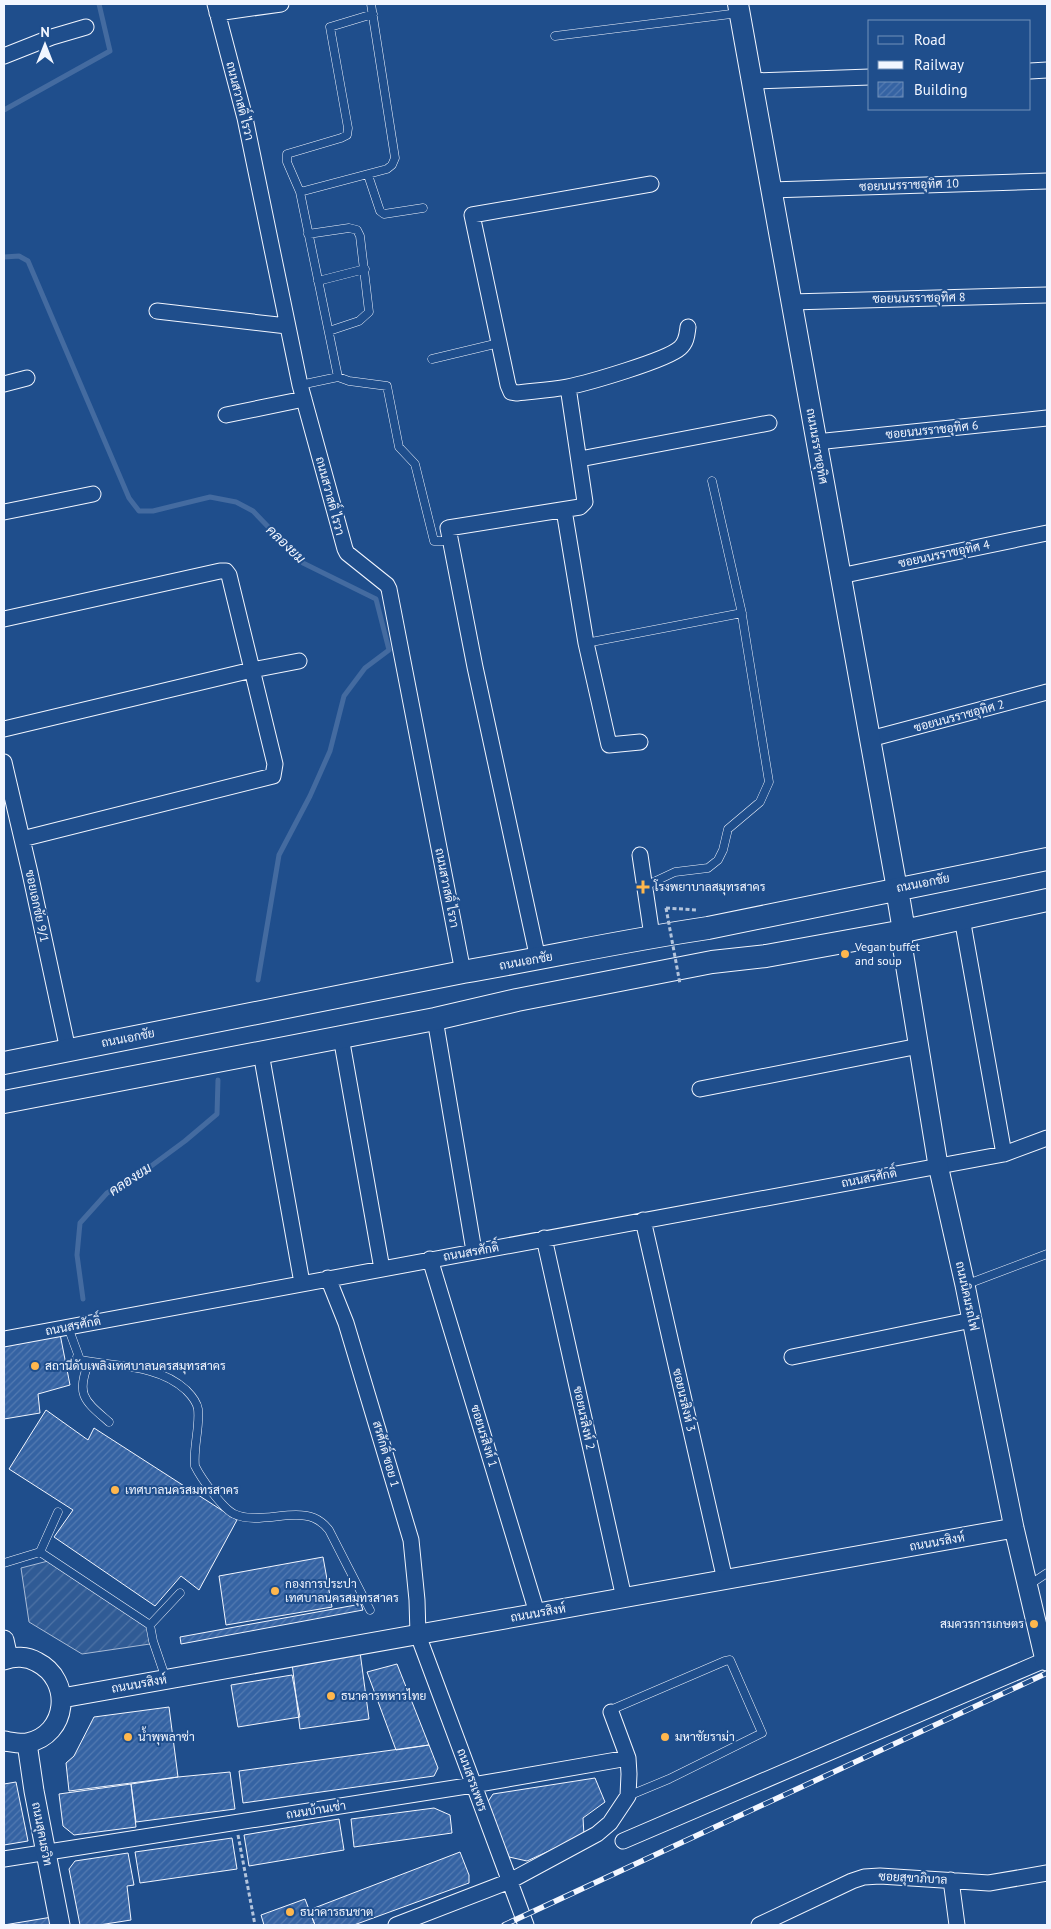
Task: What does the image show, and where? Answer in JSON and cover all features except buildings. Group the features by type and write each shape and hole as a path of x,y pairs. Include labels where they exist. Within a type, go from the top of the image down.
{"main road":[{"name":"ถนนนรราชอุทิศ","path":"739,8 897,888"},
{"name":"ถนนเอกชัย","path":"4,1063 463,972 652,936 708,928 897,888 1047,859"},
{"path":"897,888 904,931"},
{"path":"4,1102 435,1019 517,1000 712,962 766,956 904,931 1047,900"}],"street":[{"path":"216,8 281,4"},
{"name":"ถนนสวาสดิ์ ไรวา","path":"216,8 245,118 302,392 344,550 387,585 389,589 463,972"},
{"path":"4,56 52,37 86,27"},
{"path":"1031,71 1047,70"},
{"path":"752,81 868,77"},
{"name":"ซอยนนรราชอุทิศ 10","path":"771,190 1047,181"},
{"path":"651,184 472,216 510,392 517,393 568,387 672,354 682,347 686,340 688,326"},
{"name":"ซอยนนรราชอุทิศ 8","path":"791,302 1047,295"},
{"path":"157,311 288,326"},
{"path":"4,384 27,378"},
{"path":"538,959 477,677 448,528 580,508 585,502 568,387"},
{"path":"226,415 302,392"},
{"name":"ซอยนนรราชอุทิศ 6","path":"816,442 1047,418"},
{"path":"580,459 769,423"},
{"path":"4,512 93,494"},
{"path":"564,510 586,643 609,745 640,742"},
{"name":"ซอยนนรราชอุทิศ 4","path":"840,576 1047,532"},
{"path":"4,620 226,571 229,575 275,764 273,776 22,839"},
{"path":"4,729 252,670 299,661"},
{"name":"ซอยนนรราชอุทิศ 2","path":"870,739 1047,692"},
{"name":"ซอยเอกชัย 9/1","path":"4,762 68,1050"},
{"path":"640,855 652,936"},
{"path":"962,918 1004,1154"},
{"name":"ถนนนิคมรถไฟ","path":"904,931 902,944 938,1165 965,1285 1014,1528 1046,1660"},
{"path":"435,1019 474,1252"},
{"path":"341,1037 382,1269"},
{"path":"700,1089 919,1046"},
{"path":"261,1053 302,1283"},
{"name":"ถนนสรศักดิ์","path":"4,1339 1004,1154 1047,1138"},
{"name":"ซอยนรสิงห์ 3","path":"643,1220 725,1580"},
{"name":"ซอยนรสิงห์ 2","path":"544,1238 624,1598"},
{"name":"ซอยนรสิงห์ 1","path":"430,1260 537,1613"},
{"name":"สรศักดิ์ ซอย 1","path":"328,1278 346,1323 411,1540 418,1635"},
{"path":"792,1357 972,1320"},
{"name":"ถนนนรสิงห์","path":"62,1698 1014,1528"},
{"name":"ถนนสรรเพชร","path":"418,1635 526,1925"},
{"path":"4,1640 6,1659 20,1657 33,1659 44,1665 53,1674 62,1698 58,1718 45,1734 27,1742 15,1743 4,1741"},
{"path":"623,1841 1046,1660"},
{"path":"396,1925 510,1881 592,1837 610,1823 628,1796 629,1774 628,1758 610,1712"},
{"name":"ถนนสุคนธวิท","path":"27,1742 34,1791 60,1925"},
{"name":"ถนนบ้านเช่า","path":"4,1859 628,1758"},
{"name":"ซอยสุขาภิบาล","path":"760,1925 864,1877 880,1876 989,1883 1047,1873"},
{"path":"951,1880 956,1925"}],"lane":[{"path":"300,192 388,170 395,158 371,4"},
{"path":"555,36 739,8"},
{"path":"338,377 300,192 287,162 287,154 347,135 348,128 330,26 373,14"},
{"path":"368,174 380,211 384,214 423,208"},
{"path":"308,234 349,228 357,230 360,236 370,308 368,315 360,322 329,331"},
{"path":"318,281 365,269"},
{"path":"432,360 499,343"},
{"path":"302,392 338,377 349,381 388,386 399,447 415,464 434,541 451,542"},
{"path":"645,886 675,872 708,868 718,860 723,850 728,829 760,802 769,782 742,613 712,482"},
{"path":"586,643 742,613"},
{"path":"965,1285 1047,1254"},
{"path":"68,1327 79,1357 77,1357 89,1362 138,1368 169,1377 191,1395 198,1408 194,1466 225,1507 233,1514 243,1517 308,1516 321,1521 329,1530 370,1610"},
{"path":"89,1362 82,1384 85,1400 109,1422"},
{"path":"4,1563 40,1552 58,1512"},
{"path":"40,1552 150,1624 153,1641 166,1679"},
{"path":"1027,1586 1047,1573"},
{"path":"150,1624 180,1593"},
{"path":"610,1712 622,1705 730,1660 762,1734 669,1779 628,1796"}],"path":[{"path":"666,908 680,984"},
{"path":"236,1822 256,1925"}],"shaded area":[{"path":"48,1561 147,1625 150,1644 82,1654 29,1622 21,1568"}],"waterway":[{"name":"คลองยม","path":"4,110 110,51 99,4"},
{"name":"คลองยม","path":"4,257 19,256 28,261 129,498 139,511 153,511 210,497 236,502 253,511 303,563 376,599 389,650 365,668 344,696 330,751 310,796 279,855 258,980"},
{"name":"คลองยม","path":"83,1299 77,1255 80,1223 107,1193 139,1175 185,1141 217,1114 218,1080"}],"railway":[{"path":"504,1925 1047,1673"}],"place":[{"name":"โรงพยาบาลสมุทรสาคร","path":"643,887"},
{"name":"Vegan buffet and soup","path":"845,954"},
{"name":"สถานีดับเพลิงเทศบาลนครสมุทรสาคร","path":"35,1366"},
{"name":"เทศบาลนครสมทรสาคร","path":"115,1490"},
{"name":"กองการประปา เทศบาลนครสมุทรสาคร","path":"275,1591"},
{"name":"สมควรการเกษตร","path":"1034,1624"},
{"name":"ธนาคารทหารไทย","path":"331,1696"},
{"name":"น้ำพุพลาซ่า","path":"128,1737"},
{"name":"มหาชัยราม่า","path":"665,1737"},
{"name":"ธนาคารธนชาต","path":"290,1912"}]}
